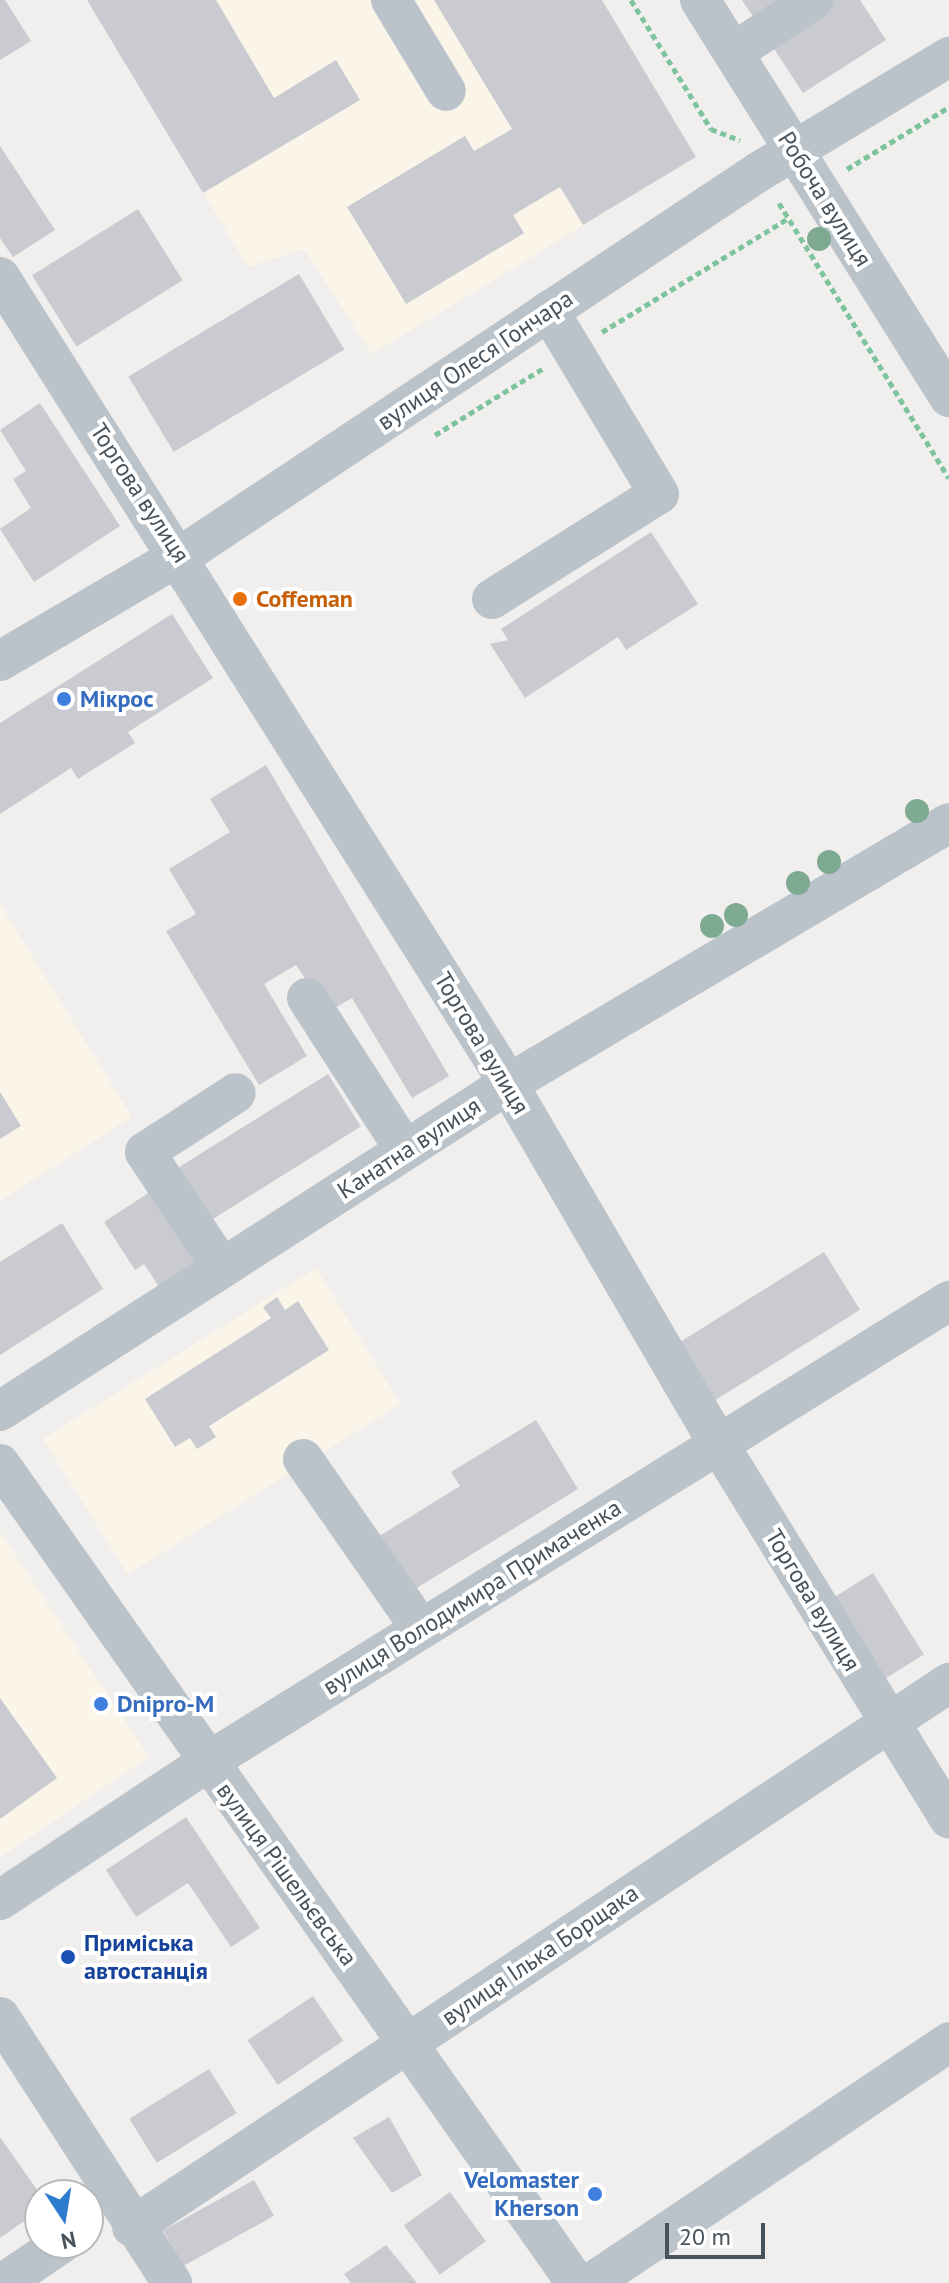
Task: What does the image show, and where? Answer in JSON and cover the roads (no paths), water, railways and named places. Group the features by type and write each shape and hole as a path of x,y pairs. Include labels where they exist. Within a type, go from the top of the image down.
{"street":[{"path":"391,0 446,91"},
{"name":"Робоча вулиця","path":"700,0 949,397"},
{"path":"734,52 813,0"},
{"name":"вулиця Олеся Гончара","path":"0,661 180,555 760,171 949,57"},
{"name":"Торгова вулиця","path":"0,277 180,555 508,1084 718,1443 949,1819"},
{"path":"492,599 659,494 549,311"},
{"name":"Канатна вулиця","path":"0,1411 508,1084 949,823"},
{"path":"307,998 405,1150"},
{"path":"222,1268 145,1152 236,1093"},
{"name":"вулиця Володимира Примаченка","path":"0,1900 206,1763 949,1301"},
{"path":"303,1459 421,1629"},
{"name":"вулиця Рішельєвська","path":"0,1464 206,1763 409,2043 576,2283"},
{"name":"вулиця Ілька Борщака","path":"112,2220 409,2043 949,1683"},
{"path":"0,2017 112,2220 172,2283"},
{"path":"591,2283 949,2042"},
{"path":"3,2283 38,2259"}],"place":[{"name":"Coffeman","path":"240,599"},
{"name":"Мікрос","path":"64,699"},
{"name":"Dnipro-M","path":"101,1704"},
{"name":"Приміська автостанцiя","path":"68,1957"},
{"name":"Velomaster Kherson","path":"595,2194"}]}
